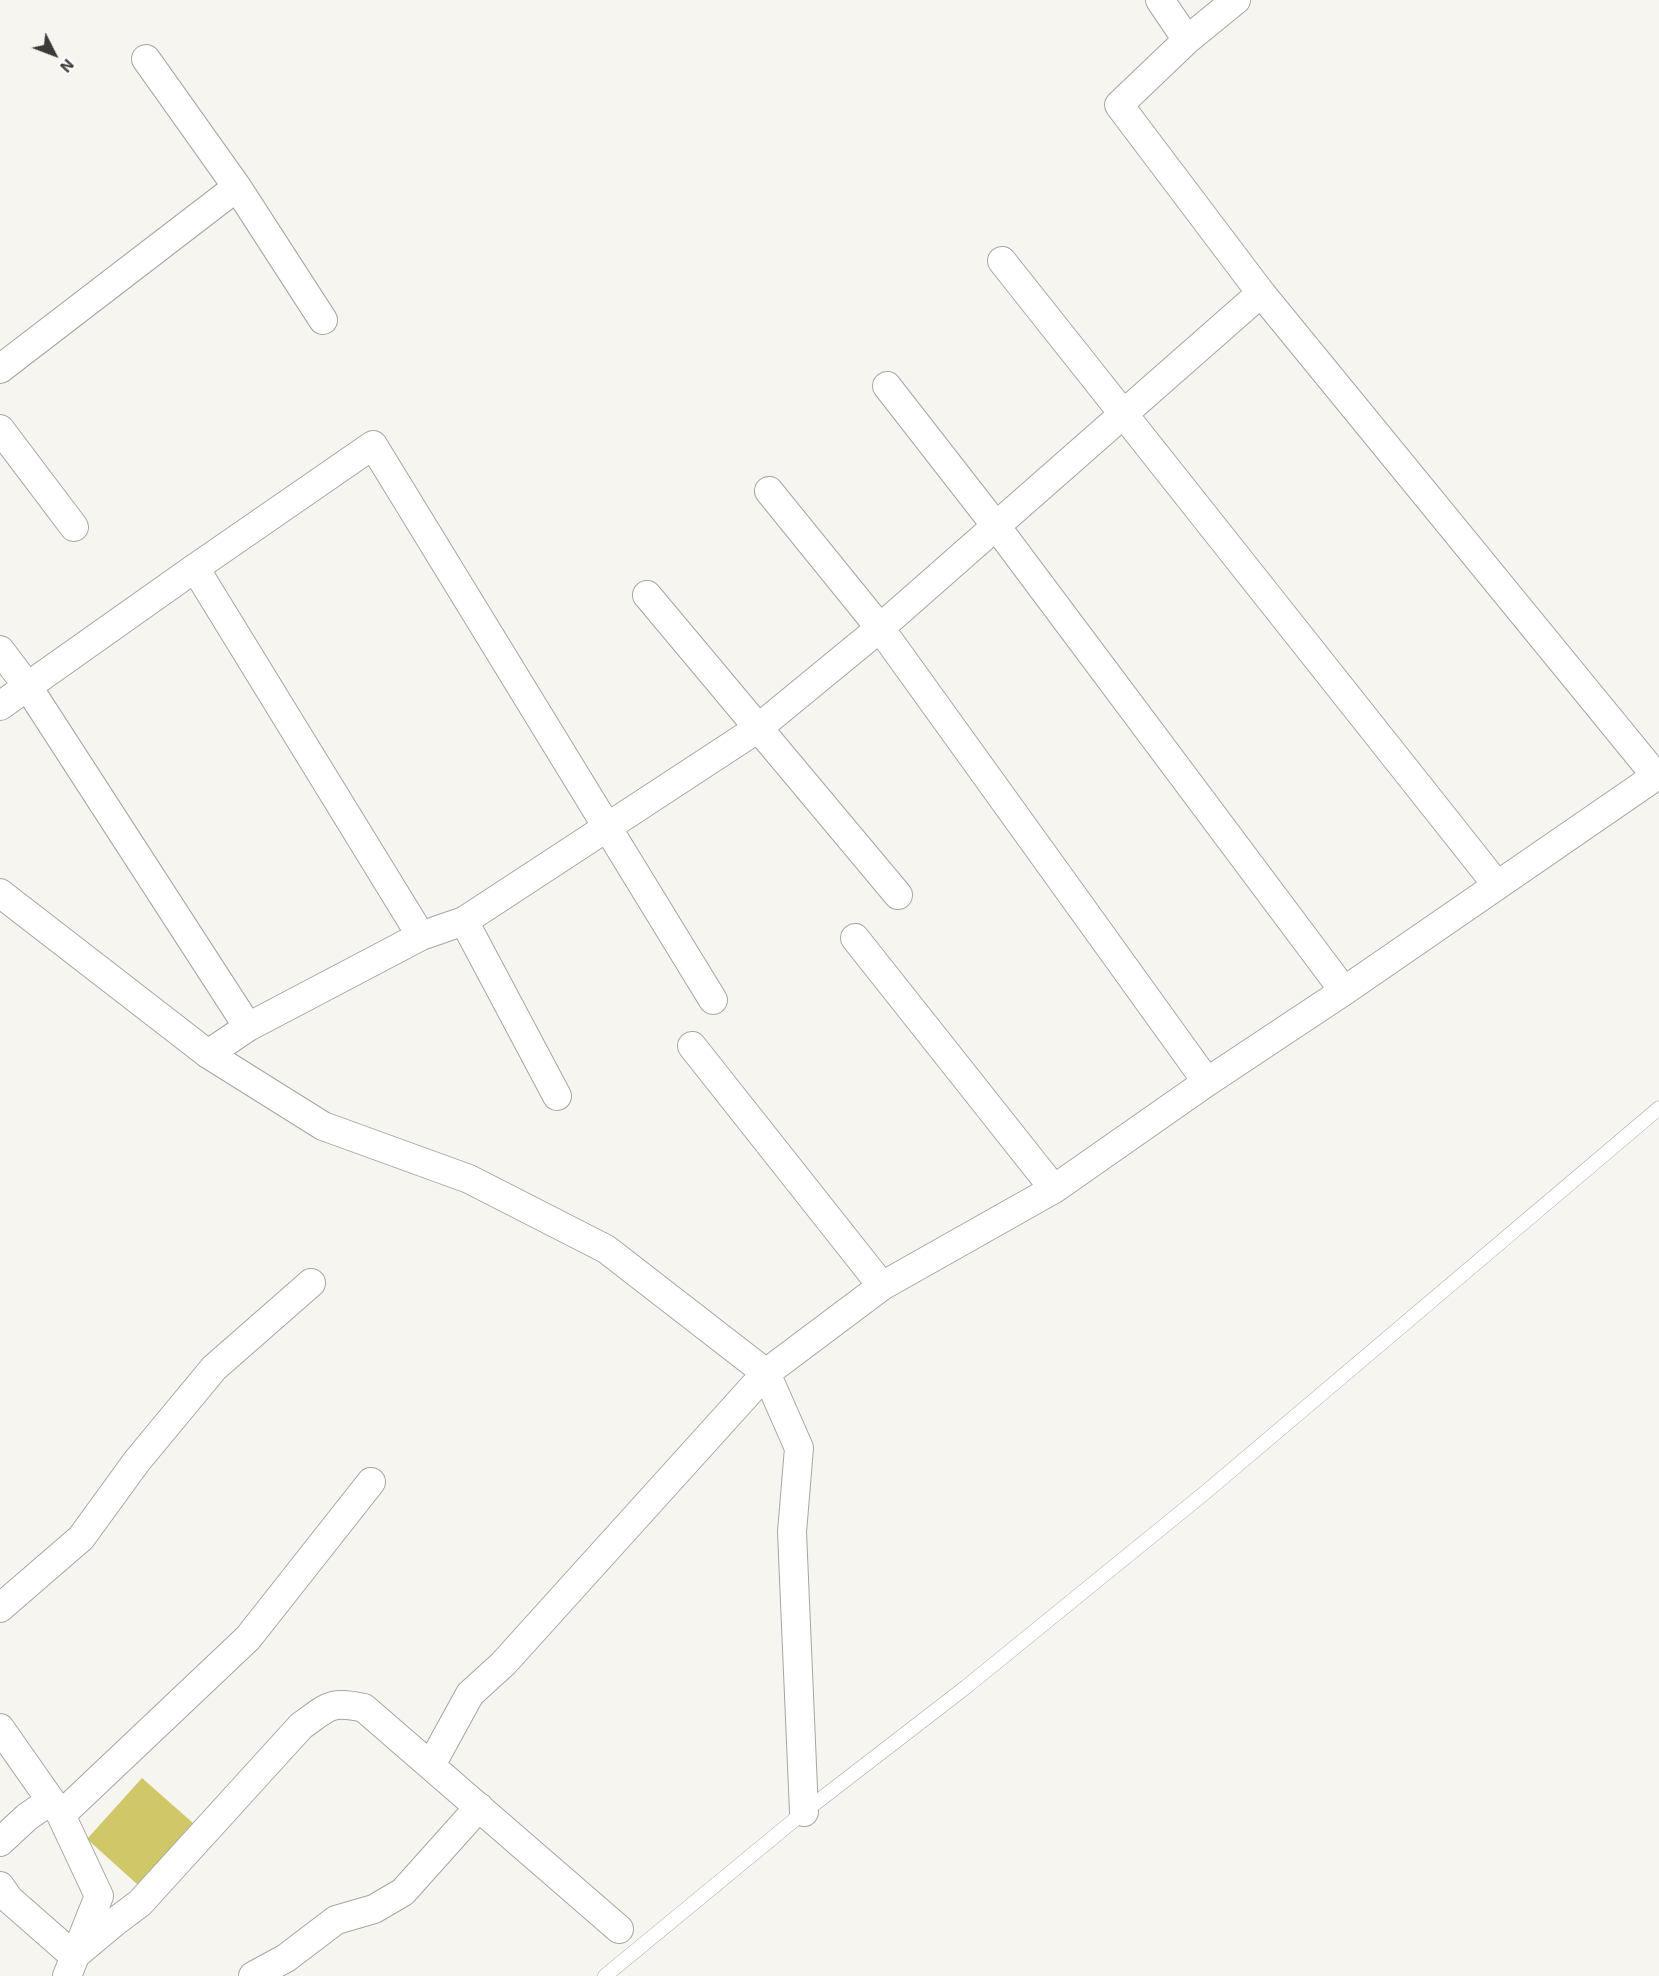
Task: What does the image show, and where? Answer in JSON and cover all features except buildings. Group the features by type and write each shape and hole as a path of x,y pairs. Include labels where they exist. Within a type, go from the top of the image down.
{"street":[{"path":"1161,0 1187,40"},
{"path":"431,1765 470,1694 503,1664 766,1373 882,1286 1054,1188 1207,1082 1344,992 1656,776 1261,293 1119,105 1187,40 1236,0"},
{"path":"146,59 237,187 323,320"},
{"path":"0,369 237,187"},
{"path":"1002,261 1497,885"},
{"path":"208,1054 248,1027 421,936 464,921 757,729 880,628 1261,293"},
{"path":"887,386 996,526 1344,992"},
{"path":"0,429 74,527"},
{"path":"0,706 373,445 713,1000"},
{"path":"769,491 880,628 1207,1082"},
{"path":"195,568 421,936"},
{"path":"647,595 898,896"},
{"path":"0,650 28,687 248,1027"},
{"path":"0,893 208,1054 323,1126 470,1179 606,1249 766,1373 799,1448 792,1533 804,1812"},
{"path":"464,921 557,1096"},
{"path":"855,938 1054,1188"},
{"path":"692,1046 882,1286"},
{"path":"0,1608 81,1538 136,1461 214,1368 311,1283"},
{"path":"0,1842 27,1816 55,1808 248,1638 371,1482"},
{"path":"71,1966 116,1921 140,1903 301,1726 328,1707 344,1703 364,1708 619,1929"},
{"path":"0,1728 55,1808 99,1896 71,1966"},
{"path":"253,1976 286,1958 336,1920 374,1909 403,1892 479,1807"},
{"path":"0,1886 9,1899 71,1966"}],"lane":[{"path":"604,1976 804,1812 966,1687 1207,1491 1659,1108"}]}
